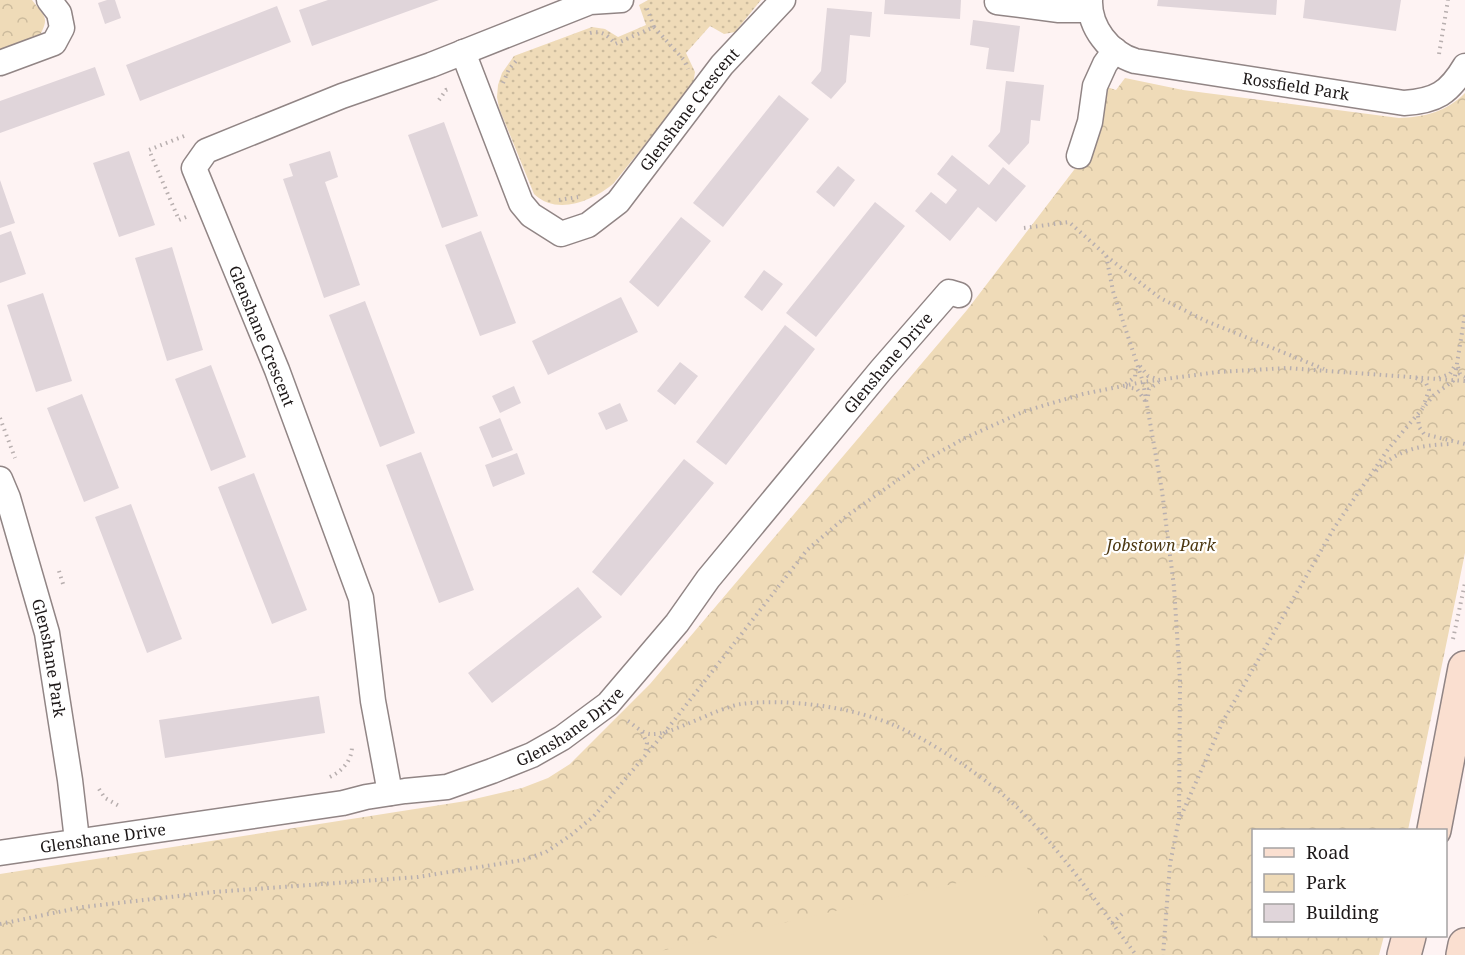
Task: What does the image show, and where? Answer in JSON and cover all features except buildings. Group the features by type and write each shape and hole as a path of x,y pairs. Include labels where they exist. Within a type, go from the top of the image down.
{"main road":[{"path":"1434,829 1465,668"},
{"path":"1404,955 1409,937"},
{"path":"1463,955 1465,945"}],"street":[{"path":"0,63 54,43 62,28 59,13 49,0"},
{"name":"Glenshane Crescent","path":"390,793 373,701 361,598 277,370 194,168 206,151 342,96 590,2 621,0"},
{"name":"Glenshane Crescent","path":"463,52 521,203 531,215 561,234 588,225 618,202 722,64 783,0"},
{"path":"997,2 1059,10 1090,5"},
{"name":"Rossfield Park","path":"1090,5 1100,33 1115,50 1135,61 1404,103 1423,102 1440,95 1458,78 1465,66"},
{"path":"1079,156 1090,122 1095,86 1115,50"},
{"name":"Glenshane Drive","path":"0,853 343,803 390,793 447,787 530,756 562,738 608,704 670,632 708,579 896,353 949,292 959,296"},
{"name":"Glenshane Park","path":"2,493 47,633 77,840"}],"path":[{"path":"644,0 654,27 684,60 690,73"},
{"path":"1436,61 1441,50 1448,0"},
{"path":"582,36 598,32 615,44 654,27"},
{"path":"503,85 509,69 520,58"},
{"path":"191,228 186,217 179,220 149,150 192,133"},
{"path":"554,200 581,197"},
{"path":"1024,228 1069,222 1160,298 1206,321 1327,370"},
{"path":"1106,255 1113,291 1143,382 1148,406 1174,587 1180,680 1179,819 1170,864 1163,955"},
{"path":"1179,819 1223,721 1334,528 1389,448 1434,395 1453,381 1465,314"},
{"path":"1135,357 1148,376 1164,380"},
{"path":"1123,386 1135,377 1137,372 1135,357"},
{"path":"1436,379 1450,374 1456,361"},
{"path":"1456,361 1460,374 1465,379"},
{"path":"0,924 83,907 214,892 418,878 523,861 546,852 571,836 594,816 665,732 807,550 892,482 965,438 1025,411 1083,394 1143,382 1218,372 1287,368 1453,381 1465,379"},
{"path":"1413,377 1426,383 1429,390 1418,416 1419,427 1424,434 1458,444"},
{"path":"1148,406 1149,389 1164,380"},
{"path":"1123,386 1137,389 1148,406"},
{"path":"0,418 16,460"},
{"path":"1368,479 1386,461 1411,449 1423,445 1465,444"},
{"path":"57,565 65,593"},
{"path":"626,720 652,735 719,710 760,702 827,706 896,726 965,765 1019,810 1076,874 1136,955"},
{"path":"639,729 647,743 644,757"},
{"path":"328,777 341,771 351,757 352,739"},
{"path":"98,783 105,798 118,806 127,807"},
{"path":"1112,922 1123,913"}],"green space":[{"path":"0,0 32,0 45,21 39,37 0,49"},
{"path":"648,0 761,0 735,32 724,34 710,26 686,53 695,72 693,85 613,184 595,196 574,204 553,204 543,201 534,194 499,108 498,85 502,73 514,56 592,27 605,29 618,37 646,25 639,5"},
{"name":"Jobstown Park","path":"1125,78 1183,90 1399,118 1418,116 1443,109 1465,93 1465,553 1408,829 1252,829 1252,937 1384,937 1379,955 0,955 0,874 466,801 522,788 548,778 570,764 650,684 967,310 1090,149 1107,87 1116,90"},
{"path":"1027,867 1048,955 643,955"}]}
